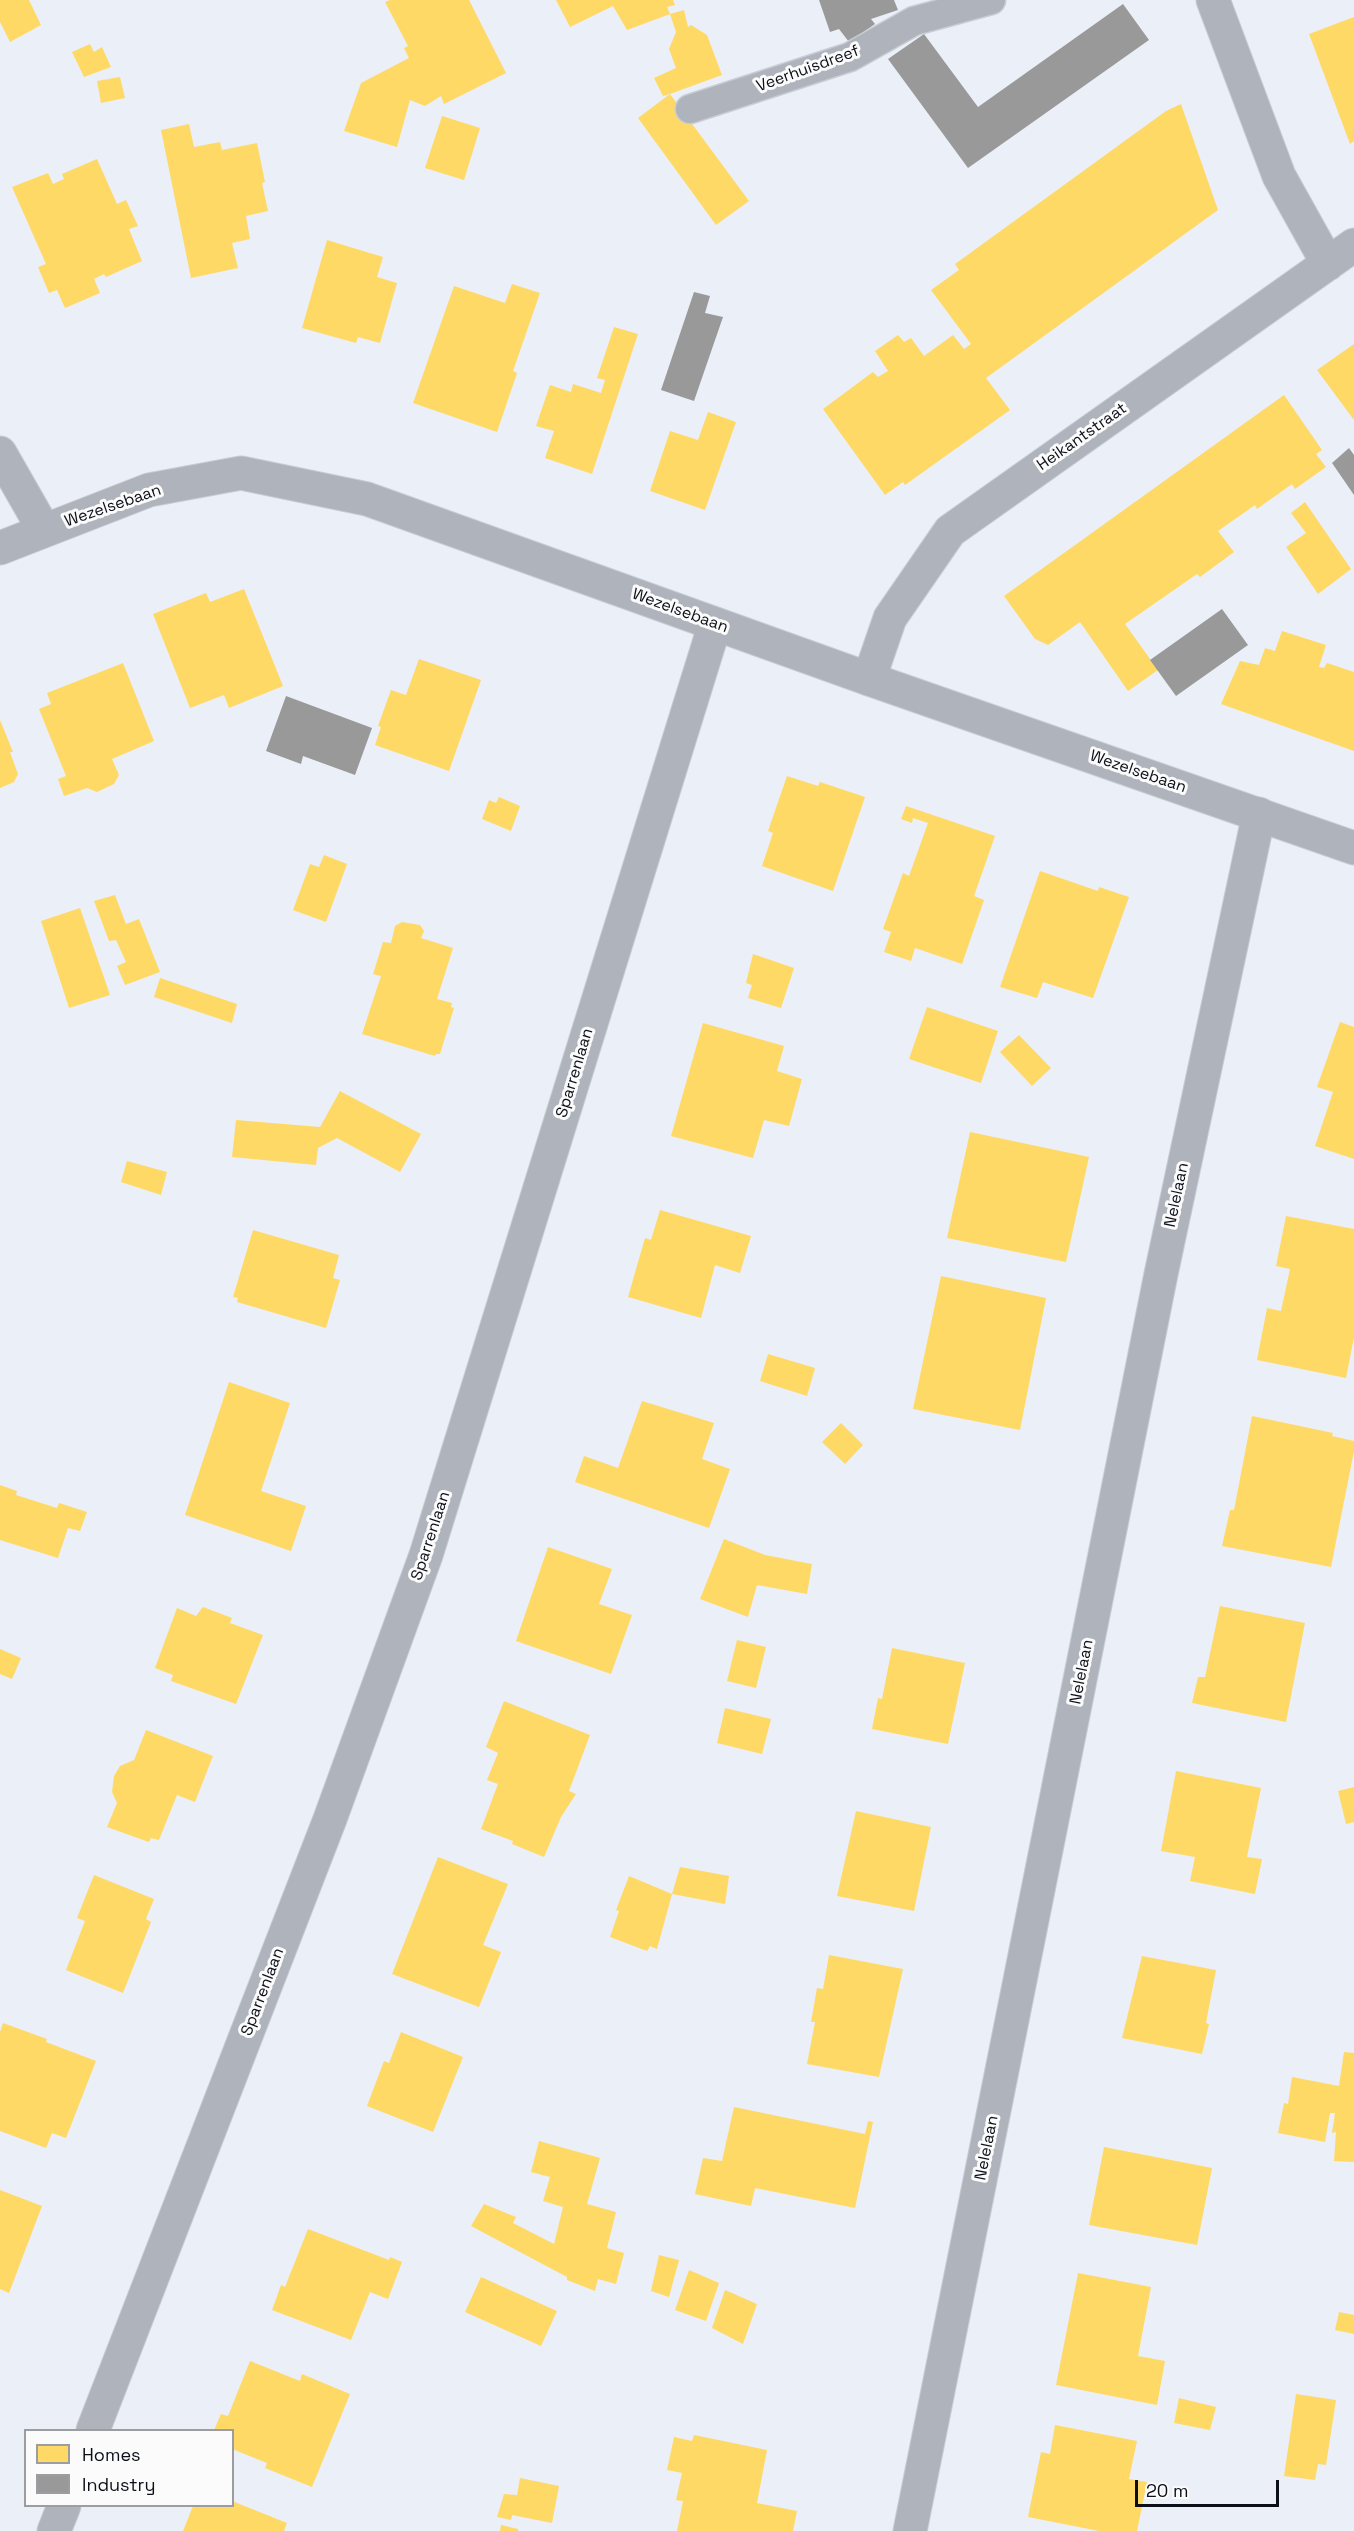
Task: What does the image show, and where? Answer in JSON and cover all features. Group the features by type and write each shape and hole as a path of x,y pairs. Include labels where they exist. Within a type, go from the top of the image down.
{"street":[{"path":"1213,0 1279,176 1328,264"},
{"name":"Heikantstraat","path":"868,679 890,618 950,531 1354,245"},
{"path":"0,453 44,530"},
{"name":"Wezelsebaan","path":"0,548 149,490 241,473 368,499 868,679 1354,848"},
{"name":"Sparrenlaan","path":"93,2429 330,1819 426,1555 715,624"},
{"name":"Nelelaan","path":"910,2531 1164,1263 1259,814"},
{"path":"54,2531 63,2507"}],"lane":[{"name":"Veerhuisdreef","path":"690,110 849,57 914,21 991,0"}],"building: Homes":[{"path":"0,0 29,0 41,25 10,42 0,22"},
{"path":"390,0 469,0 506,73 444,104 441,96 425,106 410,100 397,147 344,131 361,83 409,58 404,48 408,46 385,2"},
{"path":"556,0 673,0 675,5 667,7 670,14 627,30 613,6 570,27"},
{"path":"684,10 688,27 691,25 707,35 722,75 663,96 654,78 676,68 669,49 676,32 670,14"},
{"path":"1354,17 1354,141 1350,144 1309,34"},
{"path":"90,44 94,52 102,47 111,67 84,77 72,52"},
{"path":"120,77 125,98 101,103 97,81"},
{"path":"670,94 749,201 716,225 638,118"},
{"path":"1181,104 1218,210 986,378 1010,410 905,485 903,482 885,495 823,409 873,372 878,377 888,371 875,351 898,335 904,342 911,338 924,356 953,335 964,349 971,344 931,290 959,270 955,264 1166,111"},
{"path":"442,116 480,128 464,180 425,168"},
{"path":"189,124 194,147 220,142 222,150 257,143 268,211 246,216 250,239 232,243 238,268 191,278 161,130"},
{"path":"97,159 117,204 126,200 138,226 129,229 142,261 106,277 104,274 94,279 100,293 65,308 57,290 49,293 38,267 46,264 12,187 48,173 53,184 64,179 62,174"},
{"path":"327,240 383,257 377,277 397,283 380,343 358,337 356,343 302,328"},
{"path":"512,284 540,293 513,371 517,373 497,432 413,403 454,286 505,303"},
{"path":"614,327 638,334 592,474 545,458 554,431 536,426 550,385 571,392 573,384 601,393 605,380 597,378"},
{"path":"1354,344 1354,420 1317,370"},
{"path":"1284,395 1322,450 1316,454 1326,467 1295,489 1292,484 1257,509 1255,505 1218,531 1234,552 1200,577 1197,574 1125,624 1158,670 1128,691 1080,622 1048,645 1035,639 1004,596"},
{"path":"708,412 736,422 705,510 650,491 670,431 698,440"},
{"path":"1305,502 1351,569 1318,594 1286,547 1306,533 1291,513"},
{"path":"244,589 283,686 229,708 224,695 190,708 153,614 206,593 210,602"},
{"path":"1282,631 1326,645 1319,667 1324,668 1327,663 1354,672 1354,751 1221,704 1240,661 1259,665 1265,648 1275,651"},
{"path":"419,659 481,680 449,771 375,745 381,727 378,726 391,690 406,695"},
{"path":"123,663 154,741 112,759 119,775 114,784 97,792 87,788 64,796 58,779 66,776 39,709 51,704 47,693"},
{"path":"0,720 13,752 10,752 18,774 14,782 0,788"},
{"path":"787,776 818,786 820,782 865,797 833,891 762,866 773,833 768,831"},
{"path":"499,797 520,806 511,831 482,819 489,800 496,803"},
{"path":"906,806 995,836 974,896 984,900 962,964 915,948 911,961 884,952 891,932 883,929 903,873 909,876 928,823 913,818 912,823 901,819"},
{"path":"324,855 347,864 326,922 293,910 310,864 319,867"},
{"path":"1040,871 1098,891 1099,887 1129,897 1093,998 1043,982 1037,998 1000,987"},
{"path":"115,895 126,924 139,919 160,972 125,985 117,966 126,962 116,940 109,941 94,901"},
{"path":"80,908 110,995 69,1008 41,921"},
{"path":"402,922 420,925 424,931 421,938 453,948 437,999 452,1003 451,1007 454,1008 440,1054 435,1056 362,1034 381,976 373,974 383,942 391,943 395,926"},
{"path":"753,954 794,968 781,1008 748,998 752,985 746,983"},
{"path":"160,978 237,1004 232,1023 154,997"},
{"path":"927,1007 998,1031 981,1083 909,1059"},
{"path":"1340,1022 1354,1027 1354,1159 1315,1146 1333,1092 1317,1087"},
{"path":"703,1023 784,1046 777,1071 802,1079 789,1126 764,1120 753,1158 671,1136"},
{"path":"1019,1035 1051,1068 1032,1086 1000,1052"},
{"path":"340,1091 421,1134 400,1172 337,1138 318,1148 316,1165 232,1157 236,1120 320,1127"},
{"path":"970,1132 1089,1157 1066,1262 947,1238"},
{"path":"127,1161 167,1172 161,1195 121,1182"},
{"path":"660,1210 751,1236 740,1273 715,1265 701,1318 628,1297 645,1238 651,1240"},
{"path":"1286,1216 1354,1229 1354,1337 1346,1378 1257,1360 1267,1308 1281,1311 1290,1269 1276,1266"},
{"path":"253,1230 339,1255 333,1278 340,1280 326,1328 237,1302 238,1298 233,1297"},
{"path":"941,1276 1046,1298 1020,1430 913,1409"},
{"path":"768,1354 815,1368 807,1396 760,1381"},
{"path":"229,1382 290,1403 261,1491 306,1506 291,1551 185,1515"},
{"path":"642,1401 714,1423 702,1459 730,1469 709,1528 575,1482 584,1456 618,1468"},
{"path":"1252,1416 1333,1433 1332,1436 1354,1441 1331,1567 1222,1546 1230,1510 1234,1510"},
{"path":"841,1423 863,1445 845,1464 822,1442"},
{"path":"0,1485 17,1491 16,1495 57,1508 59,1503 87,1512 80,1531 68,1528 58,1558 0,1540"},
{"path":"724,1539 765,1555 812,1564 807,1594 757,1585 748,1617 700,1599"},
{"path":"548,1547 612,1569 599,1604 632,1615 611,1674 516,1641"},
{"path":"1220,1606 1305,1623 1286,1722 1192,1703 1198,1677 1205,1677"},
{"path":"203,1607 232,1618 230,1623 263,1635 236,1704 171,1681 173,1675 155,1668 177,1608 196,1616"},
{"path":"737,1640 766,1647 756,1688 727,1681"},
{"path":"892,1648 965,1663 948,1744 872,1729 878,1698 882,1699"},
{"path":"0,1649 21,1658 12,1679 0,1674"},
{"path":"504,1701 590,1735 569,1791 576,1794 561,1817 544,1857 512,1844 513,1841 481,1829 498,1784 487,1780 498,1753 486,1747"},
{"path":"725,1708 771,1719 762,1754 717,1743"},
{"path":"146,1730 213,1756 195,1802 177,1795 159,1840 151,1838 149,1842 107,1827 117,1803 112,1792 114,1776 120,1766 134,1760"},
{"path":"1176,1771 1261,1788 1247,1857 1262,1859 1255,1894 1190,1881 1195,1857 1161,1851"},
{"path":"1354,1787 1354,1822 1346,1824 1338,1791"},
{"path":"856,1811 931,1827 914,1911 837,1896"},
{"path":"438,1857 508,1884 483,1945 501,1952 479,2007 392,1974"},
{"path":"680,1867 729,1876 725,1904 672,1894"},
{"path":"94,1875 154,1899 146,1919 151,1922 123,1993 66,1970 85,1921 77,1918"},
{"path":"629,1876 672,1894 657,1949 650,1946 647,1951 610,1937 619,1911 616,1910"},
{"path":"829,1955 903,1969 879,2077 807,2064 815,2022 811,2022 817,1988 823,1989"},
{"path":"1142,1956 1216,1970 1206,2023 1209,2024 1202,2054 1122,2038"},
{"path":"3,2023 47,2039 46,2042 96,2061 66,2138 52,2133 46,2148 0,2131 0,2032"},
{"path":"401,2032 463,2057 433,2132 367,2106 384,2061 389,2063"},
{"path":"1344,2052 1354,2053 1354,2162 1334,2161 1336,2132 1332,2133 1335,2113 1330,2113 1325,2142 1278,2133 1284,2103 1288,2104 1292,2077 1339,2086"},
{"path":"734,2107 865,2134 868,2121 873,2122 855,2208 755,2188 751,2206 695,2194 703,2158 722,2161"},
{"path":"539,2141 600,2158 587,2204 616,2212 607,2248 624,2253 616,2284 598,2279 595,2291 567,2280 567,2277 471,2226 484,2204 516,2217 513,2223 554,2244 563,2207 543,2201 550,2177 531,2172"},
{"path":"1104,2147 1212,2168 1197,2245 1089,2225"},
{"path":"0,2190 42,2206 9,2293 0,2289"},
{"path":"308,2229 389,2260 390,2257 402,2262 388,2299 370,2292 351,2340 272,2310 281,2285 285,2287"},
{"path":"659,2255 679,2260 669,2297 651,2291"},
{"path":"689,2270 719,2283 706,2321 675,2310"},
{"path":"1078,2273 1151,2287 1138,2356 1165,2361 1157,2405 1056,2385"},
{"path":"481,2277 557,2311 541,2346 465,2312"},
{"path":"725,2290 757,2304 743,2344 712,2328"},
{"path":"1339,2312 1354,2315 1354,2334 1335,2330"},
{"path":"250,2361 300,2381 302,2374 350,2394 312,2487 265,2468 267,2463 234,2450 234,2429 214,2429 221,2414 228,2416"},
{"path":"1296,2394 1336,2400 1326,2465 1318,2464 1315,2480 1284,2476"},
{"path":"1179,2398 1216,2407 1210,2430 1174,2423"},
{"path":"1055,2425 1137,2441 1129,2479 1147,2482 1137,2531 1099,2531 1028,2517 1041,2452 1050,2454"},
{"path":"694,2435 767,2450 757,2503 797,2511 793,2531 677,2531 683,2501 676,2500 682,2473 667,2470 674,2437 692,2441"},
{"path":"520,2478 559,2486 552,2523 512,2515 511,2520 497,2517 504,2494 517,2495"},
{"path":"234,2502 287,2523 284,2531 183,2531 193,2507 234,2507"},
{"path":"501,2525 518,2529 518,2531 500,2531"}],"building: Industry":[{"path":"819,0 894,0 898,10 871,19 875,24 849,42 839,29 830,32"},
{"path":"1123,4 1149,40 968,168 888,59 924,34 978,107"},
{"path":"694,292 710,296 705,313 723,317 694,401 661,390"},
{"path":"1349,448 1354,455 1354,495 1332,463"},
{"path":"1222,609 1248,645 1176,696 1150,660"},
{"path":"286,696 372,728 355,775 303,756 301,764 266,751"}]}
